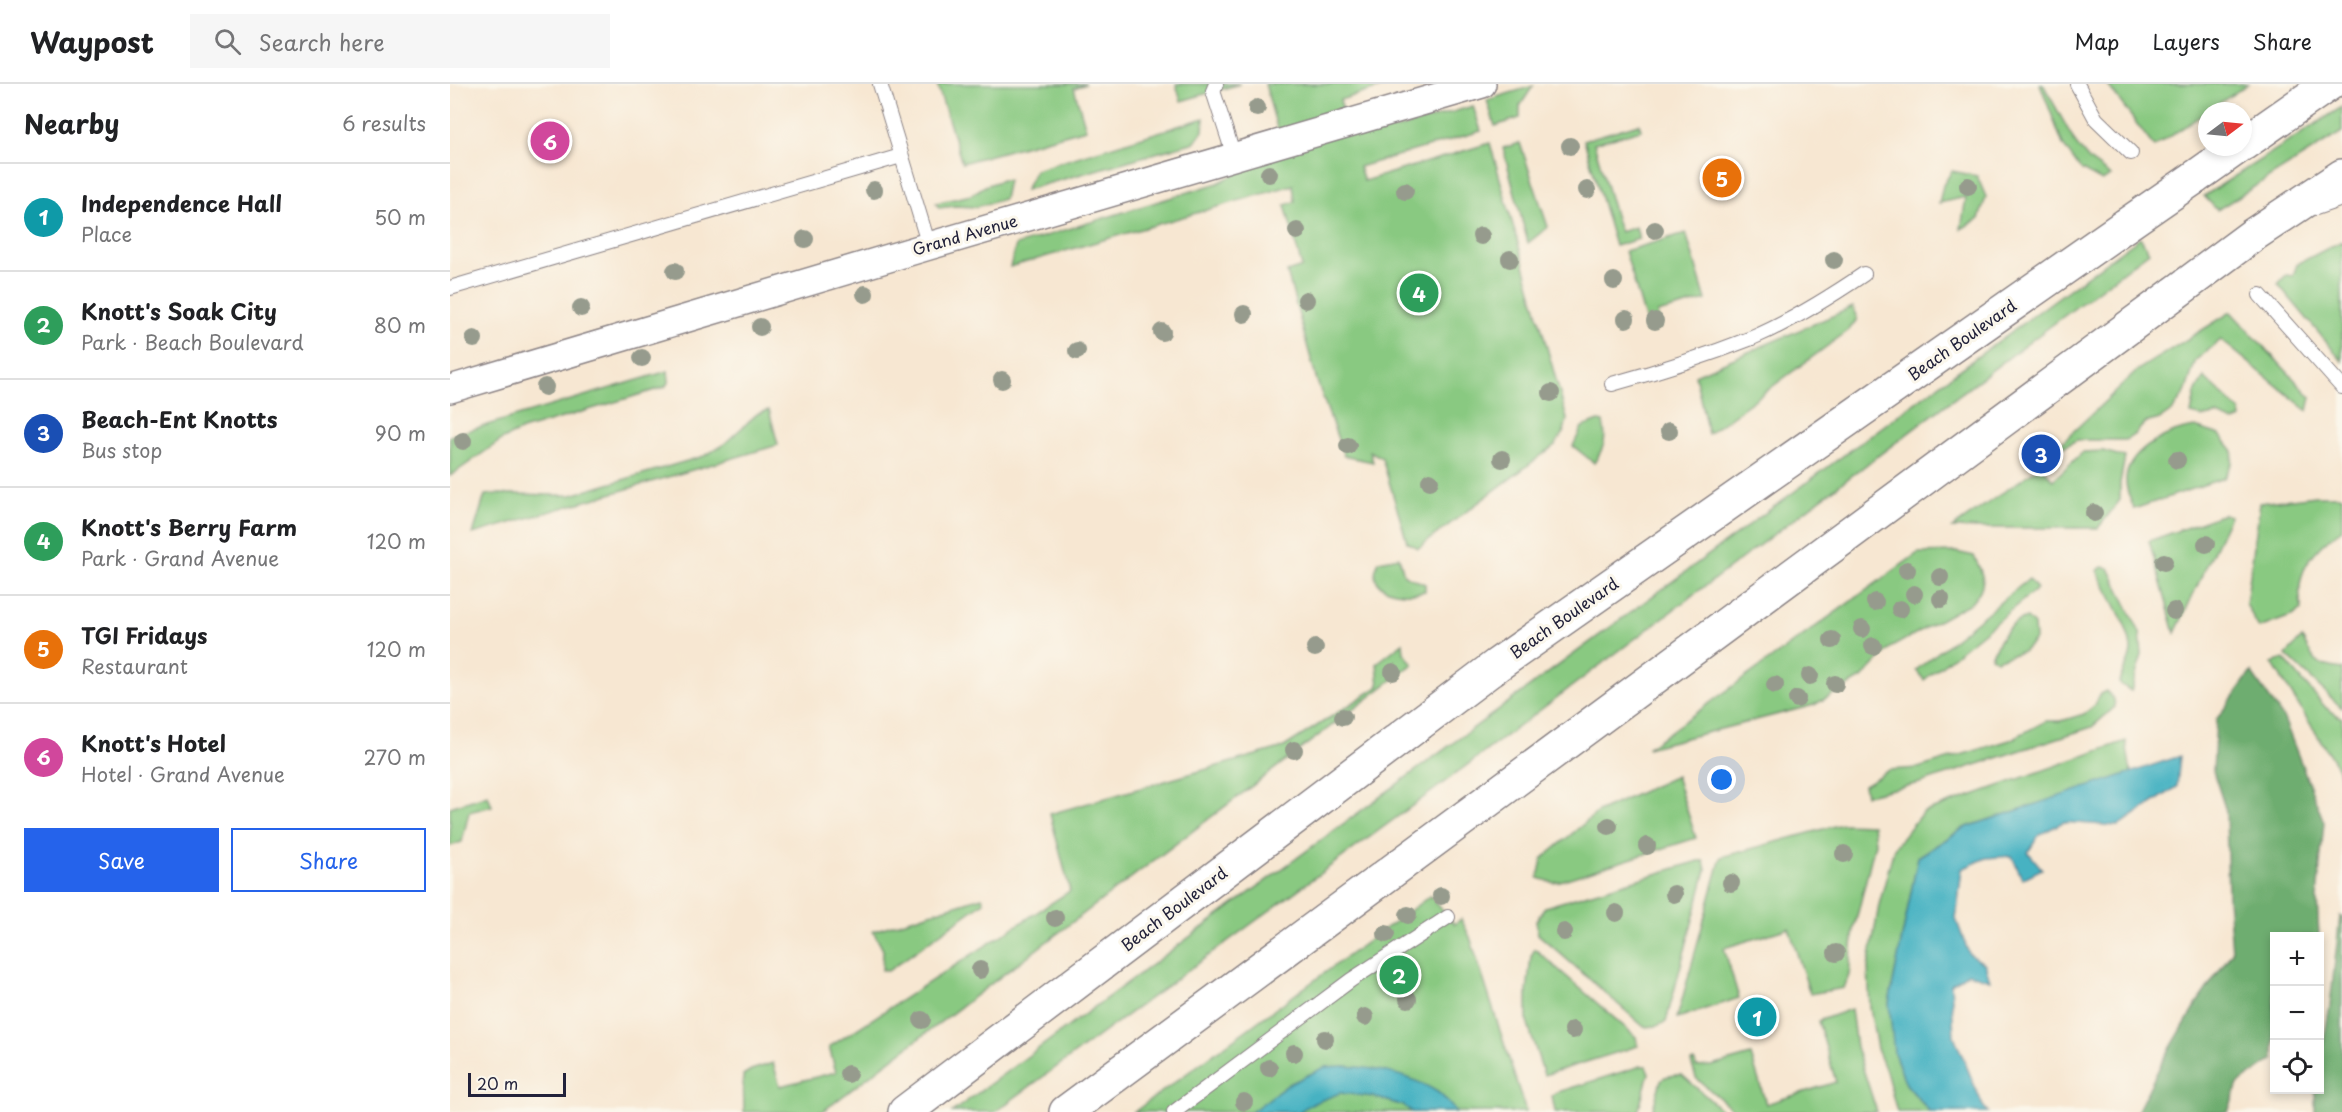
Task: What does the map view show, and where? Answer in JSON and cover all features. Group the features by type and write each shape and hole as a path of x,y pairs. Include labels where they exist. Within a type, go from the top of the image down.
{"main road":[{"path":"2252,138 2328,84"},
{"name":"Beach Boulevard","path":"905,1112 1497,665 2225,156"},
{"path":"1066,1112 2259,231 2342,176"}],"street":[{"name":"Grand Avenue","path":"450,389 1482,84"}],"lane":[{"path":"880,84 929,246"},
{"path":"1216,84 1214,91 1234,156"},
{"path":"2077,84 2096,119 2131,153"},
{"path":"450,288 901,156"},
{"path":"2259,231 2342,199"},
{"path":"1612,384 1670,368 1754,337 1829,297 1864,274"},
{"path":"2260,295 2342,387"},
{"path":"1174,1112 1351,980 1448,917"}],"green space":[{"path":"937,84 1086,84 1074,88 1086,129 962,163"},
{"path":"1176,84 1240,84 1181,101"},
{"path":"1265,84 1393,84 1340,100 1350,134 1378,127 1396,129 1473,106 1481,131 1359,167 1364,181 1490,143 1567,419 1564,431 1555,445 1418,548 1407,542 1382,458 1370,451 1373,462 1344,456 1317,381 1287,272 1302,267 1285,205 1295,202 1293,185 1010,267 1016,245 1218,183 1247,168 1284,154"},
{"path":"2040,84 2043,84 2076,144 2089,160 2111,176 2102,181 2080,169 2063,145"},
{"path":"2107,84 2248,84 2221,102 2198,102 2198,118 2154,147"},
{"path":"1533,86 1520,106 1520,118 1495,126 1487,100"},
{"path":"2342,107 2342,132 2217,210 2204,196"},
{"path":"1204,118 1203,131 1195,142 1025,190 1035,170"},
{"path":"1639,124 1641,130 1594,143 1620,232 1636,227 1639,239 1615,246 1584,140"},
{"path":"1520,143 1548,227 1528,243 1503,148"},
{"path":"1952,171 1977,176 1986,197 1979,219 1961,229 1966,197 1939,203 1943,185"},
{"path":"1008,180 1004,199 976,207 939,208 936,203 971,195 985,186"},
{"path":"1686,233 1706,300 1657,313 1660,328 1649,332 1625,251"},
{"path":"2140,237 2149,252 1434,790 995,1112 952,1112"},
{"path":"2342,241 2342,361 2278,284 2286,275 2293,276 2297,264"},
{"path":"1853,307 1857,319 1849,330 1708,434 1695,375"},
{"path":"2231,312 2311,397 2308,411 2221,340 2196,360 2185,393 2173,410 2160,419 2145,423 2126,440 2077,440 2061,448 2059,445 2139,369"},
{"path":"668,371 669,381 665,387 522,430 503,439 450,476 450,436"},
{"path":"2204,377 2240,411 2241,418 2234,422 2217,415 2203,417 2191,414 2195,393"},
{"path":"769,410 778,445 473,534 485,495 571,495 704,456 722,446 757,414"},
{"path":"1599,421 1603,422 1605,439 1594,463 1573,446 1582,427"},
{"path":"2195,427 2220,435 2233,451 2232,463 2224,478 2134,509 2128,493 2126,477 2135,458 2164,437"},
{"path":"2103,451 2125,457 2120,483 2120,500 2098,528 1952,528 2041,466 2053,480 2083,452"},
{"path":"2316,496 2342,496 2342,529 2314,553 2303,573 2300,584 2302,609 2294,615 2259,628 2246,604 2260,503"},
{"path":"2224,514 2230,516 2175,633 2149,541"},
{"path":"1956,552 1974,556 1983,580 1977,596 1972,602 1890,648 1862,678 1814,705 1647,748 1918,553"},
{"path":"1399,557 1404,575 1425,584 1425,591 1407,593 1388,590 1376,580 1375,571 1379,561"},
{"path":"2102,567 2109,568 2140,633 2142,655 2131,691 2119,683 2131,654 2130,641 2099,575 2098,570"},
{"path":"2029,579 2037,589 1924,680 1916,670"},
{"path":"2027,618 2034,625 2035,640 2024,651 1996,660 1991,657 2004,633 2020,620"},
{"path":"2302,638 2316,661 2342,669 2342,708 2286,655"},
{"path":"1403,643 1404,653 1413,664 822,1112 744,1112 743,1075 773,1063 780,1086 836,1072 829,1047 1070,891 1050,814 1284,747 1379,686 1377,663"},
{"path":"2284,659 2326,708 2342,718 2342,787 2338,768 2272,663"},
{"path":"2251,672 2284,719 2324,822 2317,898 2319,932 2270,932 2270,1062 2238,1084 2228,1112 2137,1112 2161,1064 2199,1000 2232,952 2226,811 2213,771 2216,720"},
{"path":"2106,691 2114,699 2115,707 2092,727 1920,783 1866,795 1864,785 1889,770 1918,768 2010,740 2046,721 2061,721 2084,714 2095,705 2100,694"},
{"path":"2126,741 2131,773 1964,828 1918,857 1889,1003 1906,1084 1930,1112 1897,1112 1886,1071 1877,1049 1870,1008 1868,968 1879,905 1894,848 1922,813"},
{"path":"1676,776 1696,838 1554,883 1538,878 1542,859 1598,812"},
{"path":"488,795 492,806 469,812 462,842 450,846 450,807"},
{"path":"1842,824 1873,825 1875,843 1854,929 1849,975 1844,988 1810,994 1789,928 1724,948 1739,998 1677,1018 1721,857"},
{"path":"1704,861 1706,870 1666,1022 1657,1026 1644,1027 1538,934 1536,921 1545,907"},
{"path":"1430,896 1455,924 1461,919 1470,937 1526,1112 1134,1112"},
{"path":"982,897 984,902 888,971 882,970 883,950 873,931"},
{"path":"2340,916 2342,917 2342,1112 2315,1112 2315,1094 2324,1094 2324,1040"},
{"path":"1535,949 1636,1037 1638,1046 1544,1075 1527,1022 1527,992 1531,956"},
{"path":"1851,1009 1856,1047 1877,1112 1736,1112 1696,1078 1691,1062 1695,1061 1696,1067 1712,1066 1751,1055 1766,1104 1836,1082 1818,1021"},
{"path":"1646,1066 1649,1073 1638,1112 1555,1112 1552,1096 1558,1092"},
{"path":"1682,1075 1724,1112 1652,1112 1661,1080"}],"water":[{"path":"2180,756 2177,787 2118,826 2063,822 2039,835 2028,852 2042,869 2022,879 2012,856 1986,858 1962,869 1956,919 1969,954 1985,964 1990,980 1968,973 1951,984 1954,1036 1983,1106 1988,1112 1930,1112 1906,1084 1894,1053 1889,1003 1918,857 1964,828"},
{"path":"1325,1067 1369,1068 1426,1085 1439,1093 1456,1112 1412,1112 1404,1106 1374,1097 1340,1093 1309,1105 1299,1112 1251,1112 1289,1084"}],"place":[{"name":"Knott's Hotel","path":"550,141"},
{"name":"TGI Fridays","path":"1722,178"},
{"name":"Knott's Berry Farm","path":"1419,293"},
{"name":"Beach-Ent Knotts","path":"2041,454"},
{"name":"Knott's Soak City","path":"1399,975"},
{"name":"Independence Hall","path":"1757,1017"}]}
